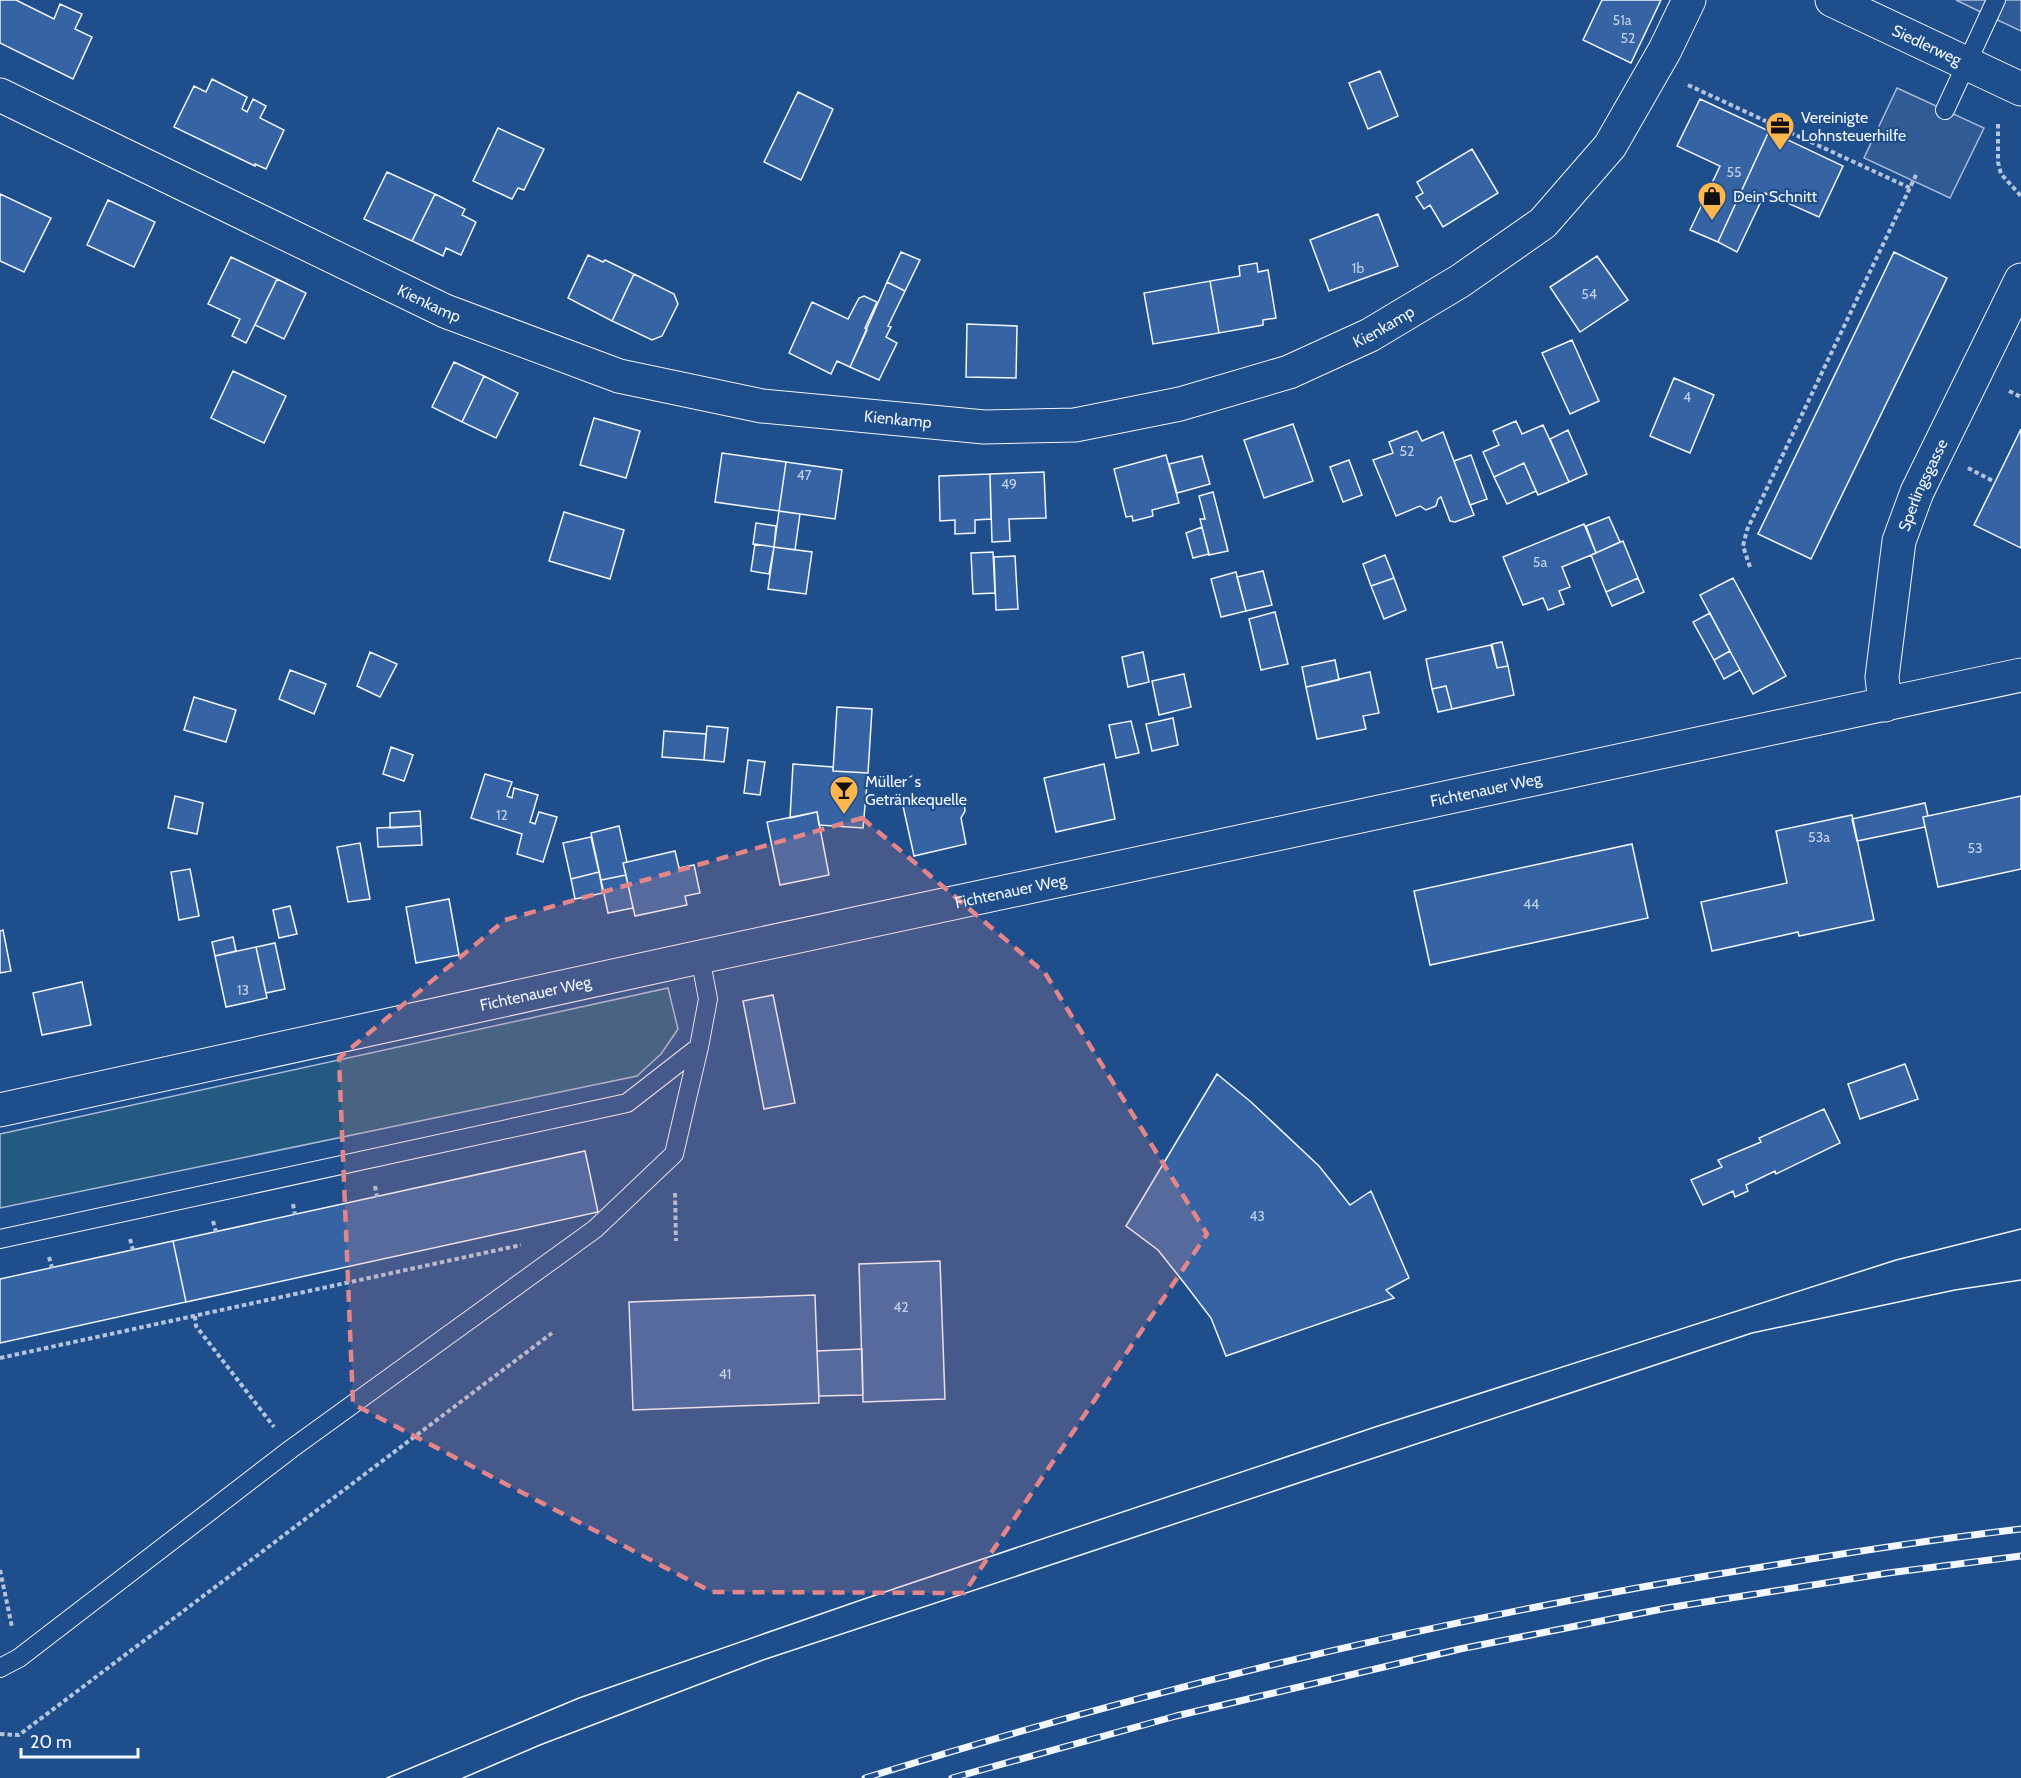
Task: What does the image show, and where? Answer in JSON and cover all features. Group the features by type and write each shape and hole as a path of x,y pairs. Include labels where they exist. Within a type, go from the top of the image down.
{"street":[{"name":"Kienkamp","path":"0,95 445,311 619,376 762,406 984,427 1075,426 1180,404 1289,372 1370,335 1460,282 1543,223 1610,146 1665,50 1689,0"},
{"name":"Siedlerweg","path":"1832,0 2021,89"},
{"name":"Sperlingsgasse","path":"1885,705 1882,677 1899,541 1917,492 2021,280"},
{"name":"Fichtenauer Weg","path":"0,1110 1334,820 2021,675"}],"lane":[{"path":"1945,110 1996,0"},
{"path":"0,1668 19,1658 291,1449 595,1229 674,1154 708,999 699,957"},
{"path":"0,1239 627,1103 699,1047"}],"path":[{"path":"1680,82 1910,189"},
{"path":"1998,124 1998,162 2001,174 2021,196"},
{"path":"1750,567 1743,546 1747,530 1917,173"},
{"path":"1960,464 1995,483"},
{"path":"0,1358 526,1244"},
{"path":"195,1316 196,1326 291,1449"},
{"path":"0,1734 19,1735 552,1333"},
{"path":"0,1570 19,1658"}],"highlighted area":[{"path":"862,818 1045,973 1207,1234 964,1593 712,1592 353,1404 339,1058 505,920"}],"shaded area":[{"path":"1956,0 2021,0 2021,31 1989,16"},
{"path":"1897,88 1984,128 1950,198 1864,158"},
{"path":"668,988 678,1029 661,1054 637,1076 0,1208 0,1134"}],"building":[{"path":"0,0 16,0 54,19 60,4 82,14 75,29 92,37 73,79 0,43"},
{"path":"1602,0 1661,0 1631,63 1583,40"},
{"path":"1380,71 1398,116 1368,129 1349,83"},
{"path":"212,79 247,97 242,109 247,112 253,99 266,106 260,118 284,130 266,169 255,164 255,166 174,127 194,86 206,92"},
{"path":"798,92 833,109 801,180 764,162"},
{"path":"1700,99 1769,131 1718,242 1690,230 1720,166 1677,146"},
{"path":"498,128 544,149 524,190 518,188 512,199 473,181"},
{"path":"1769,131 1843,166 1819,217 1765,193 1737,252 1718,242"},
{"path":"1472,149 1498,193 1443,227 1430,205 1424,209 1416,197 1423,193 1417,182"},
{"path":"387,172 435,194 412,241 364,219"},
{"path":"0,194 51,218 24,272 0,261"},
{"path":"435,194 465,209 462,215 476,222 461,255 446,248 443,256 412,241"},
{"path":"108,200 155,222 134,267 87,245"},
{"path":"1378,214 1398,266 1329,291 1310,240"},
{"path":"901,252 920,260 905,291 887,282"},
{"path":"1894,252 1947,278 1811,559 1758,534"},
{"path":"588,255 603,262 605,260 634,274 612,321 568,298"},
{"path":"1597,256 1628,300 1580,332 1550,287"},
{"path":"231,257 277,279 246,343 232,336 240,319 208,304"},
{"path":"1257,263 1258,272 1268,270 1276,318 1263,320 1263,325 1219,333 1210,281 1240,276 1239,266"},
{"path":"634,274 674,294 678,304 662,336 652,340 612,321"},
{"path":"277,279 306,293 284,339 255,325"},
{"path":"1210,281 1219,333 1153,344 1144,293"},
{"path":"887,282 905,291 888,326 891,327 886,337 897,343 879,380 850,367"},
{"path":"864,296 877,302 850,367 837,361 831,374 789,353 812,302 848,319 859,298"},
{"path":"967,324 1017,326 1016,378 966,377"},
{"path":"1572,340 1599,401 1570,414 1542,353"},
{"path":"454,362 484,376 462,422 432,407"},
{"path":"233,371 286,396 264,443 211,418"},
{"path":"484,376 518,393 496,438 462,422"},
{"path":"1674,378 1714,395 1690,453 1650,436"},
{"path":"594,418 640,431 626,478 580,465"},
{"path":"1516,421 1522,434 1543,425 1569,482 1538,495 1524,463 1494,477 1483,452 1499,445 1493,431"},
{"path":"1293,424 1313,481 1264,498 1244,440"},
{"path":"2021,429 2021,548 1974,525"},
{"path":"1568,430 1587,474 1569,482 1550,439"},
{"path":"1417,431 1422,441 1443,432 1474,515 1455,522 1450,521 1441,497 1436,506 1426,510 1420,506 1396,516 1373,460 1393,453 1389,442"},
{"path":"722,453 786,462 779,511 715,502"},
{"path":"1166,455 1179,503 1152,510 1153,516 1133,521 1132,516 1126,517 1114,469"},
{"path":"1471,455 1487,499 1470,505 1454,461"},
{"path":"1202,456 1210,484 1177,493 1169,464"},
{"path":"1349,460 1362,495 1343,502 1330,467"},
{"path":"786,462 842,470 835,519 779,511"},
{"path":"1524,463 1536,491 1507,504 1494,477"},
{"path":"1044,472 1046,518 1009,519 1010,541 992,542 990,474"},
{"path":"990,474 991,519 975,520 975,533 955,534 955,520 940,521 939,476"},
{"path":"1213,492 1228,551 1209,555 1200,519 1205,519 1199,496"},
{"path":"779,511 800,514 795,550 774,547"},
{"path":"564,512 624,530 610,579 549,561"},
{"path":"1609,517 1620,542 1596,553 1586,526"},
{"path":"756,523 776,526 774,547 753,544"},
{"path":"1584,524 1596,553 1562,567 1570,587 1559,591 1564,604 1548,610 1543,598 1523,605 1503,557"},
{"path":"1202,527 1209,554 1193,558 1186,533"},
{"path":"1623,541 1638,578 1606,592 1591,555"},
{"path":"755,544 774,547 769,574 751,571"},
{"path":"774,547 812,552 806,594 768,589"},
{"path":"993,552 995,593 973,594 971,553"},
{"path":"1385,555 1394,578 1371,586 1363,564"},
{"path":"1015,556 1018,609 996,610 994,557"},
{"path":"1263,571 1272,605 1246,611 1237,577"},
{"path":"1236,572 1246,611 1221,617 1211,579"},
{"path":"1394,578 1406,610 1384,619 1371,586"},
{"path":"1638,578 1644,592 1612,606 1606,592"},
{"path":"1733,578 1786,676 1753,694 1700,595"},
{"path":"1275,612 1288,664 1261,670 1249,619"},
{"path":"1710,613 1730,651 1714,660 1693,622"},
{"path":"1502,642 1508,666 1497,668 1492,644"},
{"path":"1491,645 1497,668 1508,666 1514,695 1452,709 1446,686 1432,689 1426,659"},
{"path":"1730,651 1740,670 1724,679 1714,660"},
{"path":"370,652 397,664 380,697 357,686"},
{"path":"1143,652 1149,682 1128,687 1122,657"},
{"path":"1335,660 1339,680 1306,687 1302,667"},
{"path":"290,670 326,684 314,714 279,699"},
{"path":"1370,672 1379,713 1363,716 1366,729 1317,739 1306,687"},
{"path":"1184,674 1191,707 1159,715 1152,681"},
{"path":"1446,686 1452,709 1438,712 1432,689"},
{"path":"194,697 236,710 226,742 184,730"},
{"path":"837,707 872,709 868,773 833,771"},
{"path":"1173,718 1178,745 1152,751 1146,724"},
{"path":"1131,721 1139,753 1116,758 1109,725"},
{"path":"707,726 728,728 724,762 704,760"},
{"path":"664,731 706,734 704,760 662,757"},
{"path":"391,747 413,755 404,781 383,774"},
{"path":"748,760 765,762 760,795 744,793"},
{"path":"793,764 833,767 833,771 868,773 863,828 819,825 817,812 790,818"},
{"path":"1104,764 1115,819 1056,832 1044,778"},
{"path":"485,774 512,782 507,796 512,798 514,788 538,795 530,822 535,824 539,812 557,817 543,862 517,854 522,834 471,818"},
{"path":"956,795 964,802 965,811 961,818 966,844 914,856 903,806"},
{"path":"175,796 203,803 197,834 168,828"},
{"path":"2021,796 2021,869 1938,887 1923,817"},
{"path":"1925,803 1928,816 1923,817 1925,827 1857,841 1852,819"},
{"path":"420,811 421,826 390,828 390,813"},
{"path":"817,812 829,875 780,885 767,822"},
{"path":"1852,815 1874,920 1799,936 1798,932 1712,951 1701,902 1787,883 1776,831"},
{"path":"421,826 422,845 378,847 377,828"},
{"path":"619,826 627,862 623,863 626,875 601,880 591,833"},
{"path":"591,837 599,872 571,879 563,843"},
{"path":"360,843 370,899 348,902 337,847"},
{"path":"1632,844 1648,918 1430,965 1414,891"},
{"path":"675,851 679,868 694,865 700,893 685,896 687,905 635,916 623,863"},
{"path":"190,869 199,916 179,920 171,872"},
{"path":"599,872 603,893 575,899 571,879"},
{"path":"626,875 633,908 608,913 601,880"},
{"path":"449,899 459,955 416,963 406,907"},
{"path":"290,906 297,934 279,938 273,910"},
{"path":"3,930 11,971 0,973 0,931"},
{"path":"233,937 236,951 215,956 212,942"},
{"path":"275,943 285,989 266,993 256,947"},
{"path":"256,947 267,998 226,1007 215,956"},
{"path":"82,982 91,1025 42,1035 33,993"},
{"path":"773,995 795,1103 764,1109 743,1001"},
{"path":"1905,1064 1918,1099 1860,1119 1848,1084"},
{"path":"1217,1074 1251,1102 1319,1166 1350,1205 1371,1191 1409,1278 1386,1290 1394,1298 1226,1356 1211,1318 1185,1284 1158,1250 1126,1226"},
{"path":"1824,1109 1840,1143 1776,1174 1775,1171 1746,1185 1748,1191 1735,1197 1733,1191 1703,1205 1691,1180 1722,1167 1718,1160 1761,1142 1759,1138"},
{"path":"585,1151 598,1212 186,1302 173,1241"},
{"path":"173,1241 186,1302 0,1343 0,1279"},
{"path":"940,1261 945,1399 863,1402 859,1264"},
{"path":"815,1295 819,1403 633,1410 629,1302"},
{"path":"862,1349 863,1395 819,1396 817,1351"}],"tram line":[{"path":"387,1778 579,1698 861,1600 1375,1427 1896,1260 2021,1229"},
{"path":"463,1778 540,1745 763,1660 1752,1333 1955,1290 2021,1280"}],"railway":[{"path":"865,1778 1088,1712 1313,1655 1426,1630 1653,1585 1863,1551 2021,1529"},
{"path":"952,1778 1176,1716 1460,1649 1667,1608 1888,1573 2021,1556"}],"place":[{"name":"Vereinigte Lohnsteuerhilfe","path":"1780,152"},
{"name":"Dein Schnitt","path":"1712,222"},
{"name":"Müller´s Getränkequelle","path":"844,816"}]}
